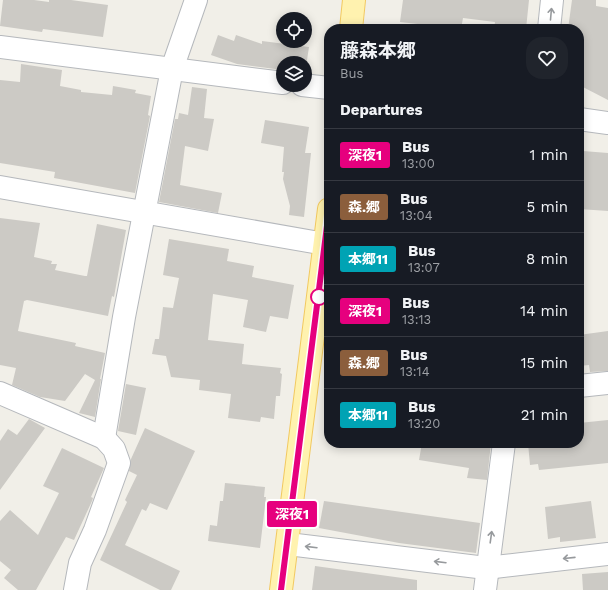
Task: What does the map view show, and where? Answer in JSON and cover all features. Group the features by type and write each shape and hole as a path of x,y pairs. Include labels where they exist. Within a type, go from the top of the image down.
{"main road":[{"path":"351,24 354,0"},
{"path":"281,590 324,252"}],"street":[{"path":"104,438 124,317 172,69 196,0"},
{"path":"550,24 552,0"},
{"path":"0,48 276,82"},
{"path":"312,86 324,87"},
{"path":"584,120 608,123"},
{"path":"0,187 324,244"},
{"path":"584,385 608,383"},
{"path":"0,393 104,438 114,449 119,463 95,530 80,563 75,590"},
{"path":"485,590 486,568 503,448"},
{"path":"288,544 486,568 608,554"}],"building":[{"path":"3,0 34,0 49,2 49,0 71,0 108,5 103,37 43,29 42,32 0,26"},
{"path":"403,0 529,0 527,24 495,24 495,22 463,18 462,24 417,24 400,22"},
{"path":"572,0 596,0 596,6 608,8 608,100 584,88 584,24 569,24"},
{"path":"218,35 234,41 236,35 262,44 262,41 276,43 276,48 309,48 308,56 276,56 276,69 237,64 211,55"},
{"path":"21,64 62,70 60,86 81,90 81,92 112,95 113,86 136,90 135,93 151,96 148,115 150,116 135,193 54,178 55,172 0,163 0,80 20,82"},
{"path":"192,87 207,89 204,118 214,119 208,151 185,146 180,185 222,193 218,213 159,202 175,119 178,119 179,113 188,115"},
{"path":"265,120 309,127 305,153 311,153 304,217 289,215 290,206 283,179 284,172 282,172 284,147 261,143"},
{"path":"584,151 608,153 608,211 584,209"},
{"path":"0,218 40,223 34,257 52,261 51,264 57,264 55,270 85,276 87,276 97,224 126,230 114,297 112,296 108,316 27,300 24,301 18,331 76,343 75,346 105,353 95,417 79,413 95,380 85,374 65,401 40,397 12,385 16,368 0,365"},
{"path":"169,239 229,249 227,261 254,266 252,277 294,285 288,319 270,316 266,332 243,327 248,300 213,294 208,340 244,344 242,364 281,368 280,373 282,374 280,396 276,396 274,419 261,417 260,422 228,418 231,394 199,390 200,380 171,377 166,356 152,354 155,339 159,339 163,307 173,308 179,278 163,275"},
{"path":"608,331 608,371 590,372 589,365 584,366 584,334"},
{"path":"126,384 146,388 136,435 118,431"},
{"path":"29,419 45,428 0,490 0,441 8,429 17,435"},
{"path":"608,420 608,463 539,470 538,464 530,465 528,448 584,448 584,422"},
{"path":"145,428 195,451 167,510 150,503 146,511 142,509 125,545 180,571 171,590 160,590 100,560 127,502 125,500 137,475 129,471 131,459"},
{"path":"62,448 104,468 91,497 93,498 92,501 74,540 66,537 36,590 18,590 4,578 11,570 0,561 0,521 10,510 38,535 59,493 43,486"},
{"path":"421,448 490,448 487,480 467,478 469,468 419,460"},
{"path":"225,483 265,487 264,497 266,497 260,548 208,541 210,525 217,526 220,501 223,501"},
{"path":"324,501 480,523 476,553 399,543 319,528"},
{"path":"591,501 596,538 560,542 560,537 548,539 545,507"},
{"path":"315,566 417,580 417,590 312,590"},
{"path":"608,572 608,590 583,590 582,574"}],"bus line":[{"name":"深夜1","path":"281,590 324,252"}]}
